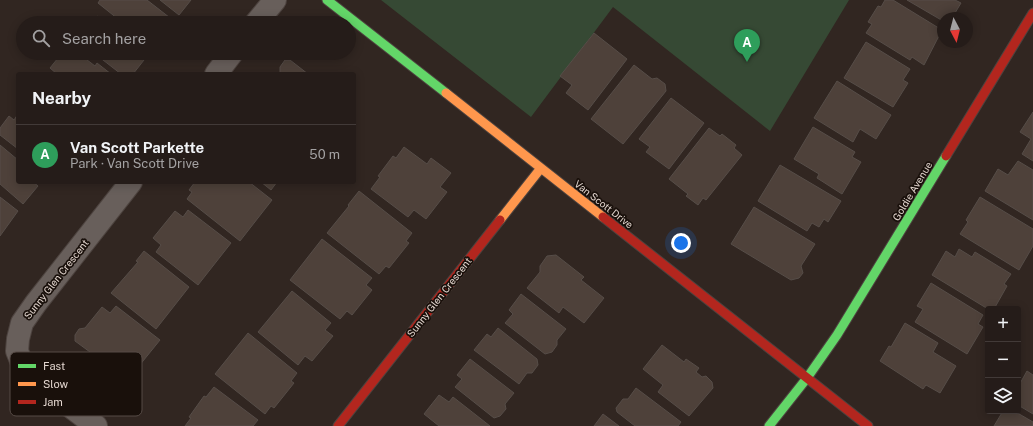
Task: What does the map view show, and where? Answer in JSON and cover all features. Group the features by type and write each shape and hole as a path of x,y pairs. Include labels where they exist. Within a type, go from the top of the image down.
{"street":[{"path":"262,16 275,0"},
{"name":"Van Scott Drive","path":"327,0 347,16"},
{"name":"Goldie Avenue","path":"769,426 807,378 837,335 1033,13"},
{"name":"Van Scott Drive","path":"356,23 868,426"},
{"path":"218,72 227,60"},
{"name":"Sunny Glen Crescent","path":"338,426 541,168"},
{"name":"Sunny Glen Crescent","path":"17,352 18,339 22,323 129,184"},
{"name":"Sunny Glen Crescent","path":"83,416 96,426"}],"green space":[{"path":"381,0 849,0 770,131 613,7 531,117"}],"building":[{"path":"100,0 147,0 168,16 114,16 98,3"},
{"path":"160,0 191,0 179,15"},
{"path":"885,0 893,0 937,27 937,40 924,65 912,57 910,60 866,33 872,24 868,22 878,6 881,7"},
{"path":"907,0 955,0 961,3 956,12 937,12 937,18"},
{"path":"594,33 627,59 588,110 566,93 572,85 560,76"},
{"path":"866,42 910,69 903,80 908,83 893,107 844,78"},
{"path":"56,60 87,60 95,66 97,63 108,72 55,72 50,68"},
{"path":"103,60 144,60 135,72 118,72"},
{"path":"285,60 290,60 305,72 280,72 280,67"},
{"path":"634,65 652,79 657,78 665,84 666,91 623,144 591,119"},
{"path":"837,81 891,115 876,139 860,129 853,142 814,118"},
{"path":"671,98 704,123 669,169 646,152 650,147 639,139"},
{"path":"1033,112 1033,161 1022,154 1031,139 1020,132"},
{"path":"9,116 14,120 16,117 16,147 0,135 0,128"},
{"path":"813,127 855,152 852,157 861,162 842,194 817,178 819,174 794,159"},
{"path":"709,128 720,136 722,134 736,145 734,148 742,155 706,200 703,198 698,205 686,196 688,194 669,179"},
{"path":"0,145 16,158 16,184 36,184 38,186 23,204 0,184"},
{"path":"404,147 427,164 431,158 451,173 440,187 447,192 426,219 414,210 408,217 371,189 380,177 378,176 393,156 396,158"},
{"path":"1018,161 1033,170 1033,220 985,191 998,169 1008,175"},
{"path":"780,165 841,201 828,222 824,219 819,227 812,223 807,231 758,201"},
{"path":"194,184 252,184 272,200 240,241 187,199 192,192 189,190"},
{"path":"264,184 276,184 271,190"},
{"path":"359,191 412,233 406,241 409,243 389,268 386,266 379,274 327,233"},
{"path":"0,197 18,211 0,236"},
{"path":"980,197 1033,229 1033,246 1019,270 960,234 968,222 966,220"},
{"path":"754,207 815,244 801,266 803,273 799,278 791,280 731,244"},
{"path":"188,210 231,243 198,285 156,252 161,245 153,238 175,211 183,217"},
{"path":"322,239 372,278 366,285 372,290 352,315 347,311 340,319 290,280"},
{"path":"959,249 972,257 975,252 1011,274 1004,284 1007,286 996,306 985,307 932,275 946,251 955,257"},
{"path":"144,251 189,287 156,329 111,293 138,262 136,261"},
{"path":"556,255 584,277 581,280 604,298 584,323 563,307 559,313 527,288 540,272 540,266 547,256"},
{"path":"931,283 983,315 978,324 983,327 967,354 915,322 923,309 917,306"},
{"path":"292,291 331,323 325,330 333,336 312,361 305,356 298,365 258,332"},
{"path":"521,294 566,329 557,340 557,345 552,352 545,354 505,323 513,314 509,310"},
{"path":"116,306 160,340 142,362 142,352 90,352 75,341 75,335 79,329 85,328 102,307 110,313"},
{"path":"905,323 938,343 933,352 956,366 940,393 926,385 923,389 880,361 889,346 891,347"},
{"path":"498,328 537,359 538,365 532,373 527,373 519,384 474,350 487,334 491,337"},
{"path":"248,333 297,373 291,381 294,383 274,408 271,406 265,414 215,374"},
{"path":"662,345 684,362 686,359 699,368 696,372 702,377 706,376 712,382 713,388 689,416 658,392 663,385 643,369"},
{"path":"470,359 514,393 505,404 506,409 500,416 494,418 455,387 462,379 457,375"},
{"path":"1027,371 1033,375 1033,414 1021,407 1021,382"},
{"path":"214,387 258,420 253,426 185,426 191,418 189,417 204,396 206,397"},
{"path":"636,388 681,422 678,426 635,426 617,412 616,408 623,399 628,399"},
{"path":"439,395 449,402 453,397 490,426 439,426 424,414"},
{"path":"603,414 619,426 594,426"},
{"path":"1001,414 1019,414 1033,422 1033,426 994,426"}],"traffic: fast":[{"path":"327,0 347,16"},
{"path":"356,23 446,93"},
{"path":"769,426 807,378 837,335 946,156"}],"traffic: slow":[{"path":"446,93 603,217"},
{"path":"500,220 541,168"}],"traffic: jam":[{"path":"946,156 1033,13"},
{"path":"603,217 868,426"},
{"path":"338,426 500,220"}],"place":[{"name":"Van Scott Parkette","path":"747,62"}]}
